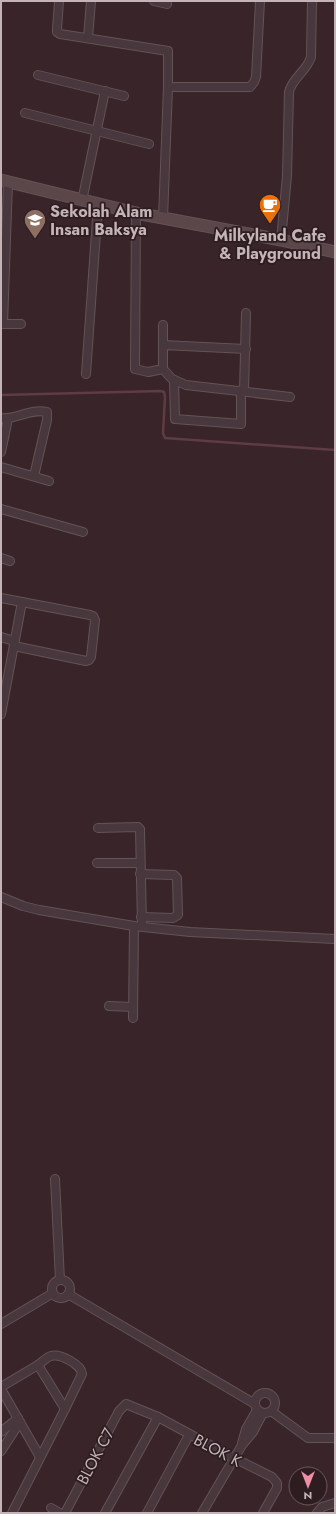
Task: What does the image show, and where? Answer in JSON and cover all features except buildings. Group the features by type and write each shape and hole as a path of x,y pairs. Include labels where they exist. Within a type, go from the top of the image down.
{"main road":[{"path":"4,181 136,213 281,240 335,252"}],"street":[{"path":"59,1 58,32 60,34 168,51 163,218"},
{"path":"88,38 91,1"},
{"path":"154,1 167,4"},
{"path":"168,87 250,87 256,77 260,1"},
{"path":"281,240 287,176 289,92 290,87 309,64 312,57 312,1"},
{"path":"38,75 124,96"},
{"path":"82,201 105,91"},
{"path":"25,113 149,144"},
{"path":"4,181 2,324 21,324"},
{"path":"86,374 98,204"},
{"path":"136,213 135,369 148,372 163,369"},
{"path":"174,380 175,420 241,424 246,349 246,313"},
{"path":"163,325 163,369 174,380 186,385 290,397"},
{"path":"163,345 246,349"},
{"path":"1,452 5,418 33,412 47,412 48,420 34,476"},
{"path":"1,467 49,481"},
{"path":"1,509 83,532"},
{"path":"1,558 10,560"},
{"path":"1,598 90,615 93,616 95,620 91,657 86,661 14,643 1,637"},
{"path":"1,714 4,681 14,643 22,602"},
{"path":"98,828 140,828 141,917 138,926 133,1018"},
{"path":"96,863 140,863"},
{"path":"140,874 174,875 176,878 178,915 173,918 141,917"},
{"path":"1,898 39,910 138,926 190,932 335,939"},
{"path":"108,1006 133,1008"},
{"path":"55,1179 60,1280"},
{"path":"53,1293 53,1284 60,1280 69,1285 68,1294"},
{"path":"53,1293 60,1297 68,1294"},
{"path":"1,1324 53,1293"},
{"path":"68,1294 262,1409 308,1438 335,1438"},
{"path":"12,1513 66,1409 80,1378 81,1369 67,1359 57,1355 48,1358 1,1388 40,1457"},
{"path":"38,1365 66,1409"},
{"name":"BLOK K","path":"128,1404 158,1417 189,1435 272,1477 277,1483 277,1488 263,1513"},
{"name":"BLOK C7","path":"65,1513 119,1411 124,1405 128,1404"},
{"path":"202,1513 242,1445 253,1432 262,1409"},
{"path":"105,1513 158,1417"},
{"path":"1,1432 19,1420"},
{"path":"1,1451 19,1420"},
{"path":"147,1513 189,1435"},
{"path":"317,1513 322,1507 335,1503"},
{"path":"51,1508 60,1513"}],"waterway":[{"path":"1,395 161,391 164,392 165,397 163,433 165,438 335,450"}],"place":[{"name":"Milkyland Cafe & Playground","path":"270,224"},
{"name":"Sekolah Alam Insan Baksya","path":"35,240"}]}
